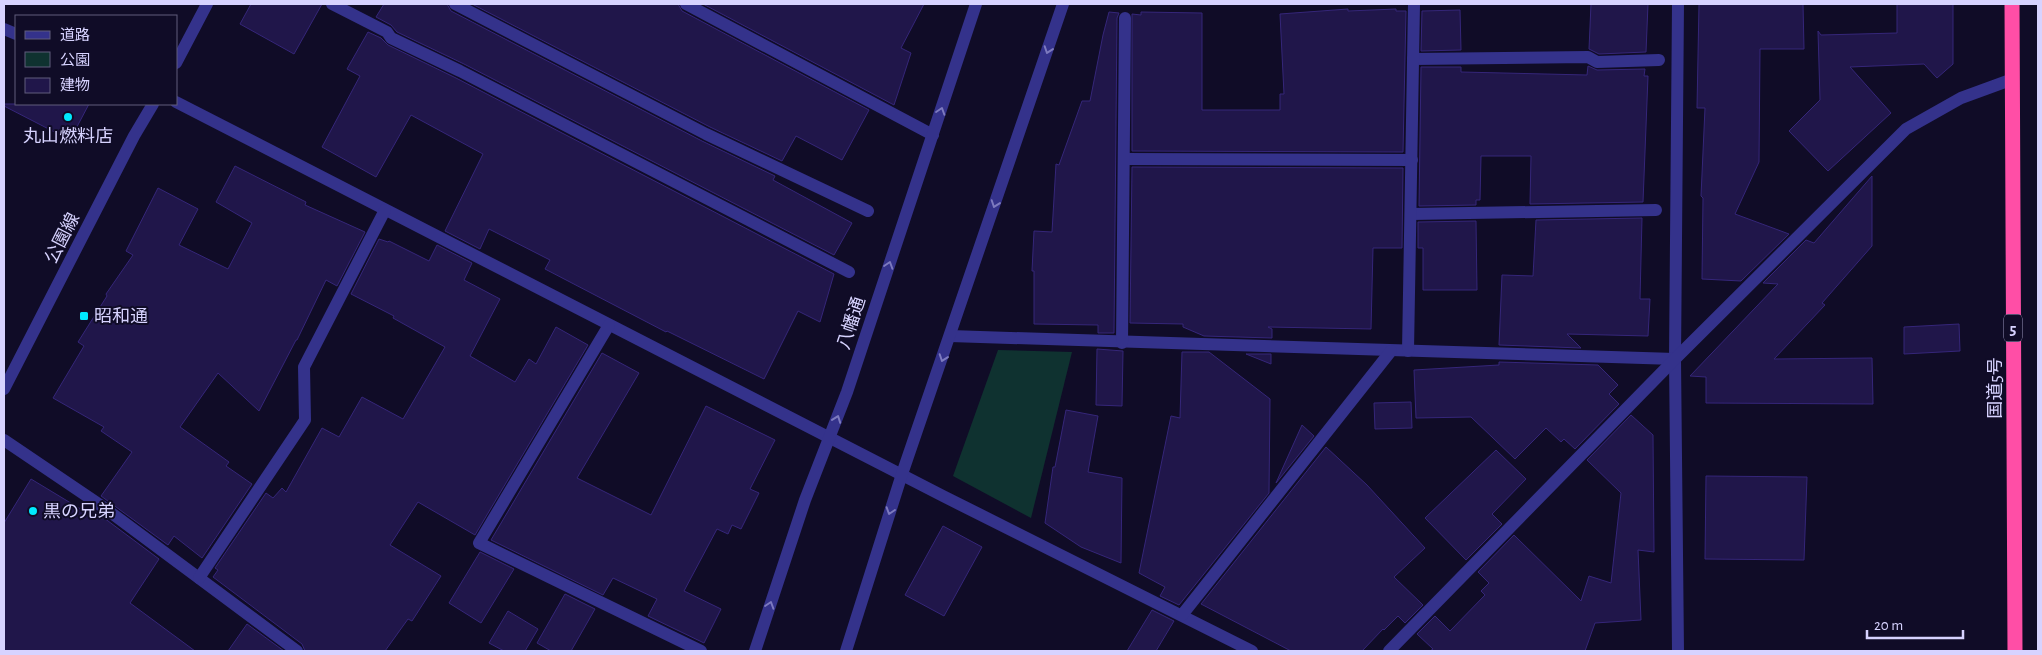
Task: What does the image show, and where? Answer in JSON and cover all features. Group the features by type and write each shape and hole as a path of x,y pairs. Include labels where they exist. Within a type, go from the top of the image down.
{"highway":[{"name":"国道5号","path":"2012,4 2015,651"}],"street":[{"path":"178,59 207,4"},
{"path":"332,4 387,32 391,38 460,71 849,272"},
{"path":"455,4 706,134 868,211"},
{"path":"686,4 933,135"},
{"name":"八幡通","path":"755,651 805,500 830,438 976,4"},
{"path":"846,651 902,474 1063,4"},
{"path":"1408,351 1414,4"},
{"path":"1678,4 1675,359 1678,651"},
{"path":"1122,343 1125,18"},
{"path":"1413,59 1588,57 1597,62 1658,60"},
{"path":"1389,651 1675,359 1906,130 1961,98 2013,79"},
{"path":"178,103 830,438 1252,651"},
{"name":"公園線","path":"4,389 134,136 152,105"},
{"path":"1124,159 1412,160"},
{"path":"199,578 305,420 304,367 385,210"},
{"path":"1411,214 1656,210"},
{"path":"609,325 479,543 701,651"},
{"path":"950,336 1122,343 1675,359"},
{"path":"1182,615 1391,351"},
{"path":"4,440 106,509 297,651"}],"green space":[{"path":"998,350 1072,352 1031,518 953,476"}],"building":[{"path":"251,4 322,4 294,54 240,24"},
{"path":"384,4 447,4 451,11 702,141 775,176 773,180 852,223 834,255 464,64 397,32 391,25 376,17"},
{"path":"472,4 678,4 682,11 869,110 842,160 796,136 782,161 710,127"},
{"path":"703,4 924,4 901,48 911,53 894,105"},
{"path":"1591,4 1648,4 1646,52 1599,54 1589,49"},
{"path":"1699,4 1803,4 1804,49 1760,49 1759,162 1735,214 1789,234 1741,281 1702,279 1703,198 1701,196 1705,108 1697,108"},
{"path":"1897,4 1953,4 1953,64 1937,78 1924,64 1850,67 1891,113 1828,171 1789,131 1820,100 1818,31 1821,35 1897,33"},
{"path":"1348,9 1348,11 1396,9 1396,11 1406,11 1403,152 1132,151 1132,14 1141,15 1141,12 1202,13 1202,110 1280,110 1280,94 1284,94 1280,14"},
{"path":"1460,10 1461,50 1421,51 1422,11"},
{"path":"1109,12 1119,13 1117,18 1114,333 1098,333 1098,325 1034,324 1034,271 1032,271 1034,231 1052,232 1056,164 1059,165 1082,101 1090,101"},
{"path":"368,32 381,38 388,45 456,78 834,274 820,322 798,311 764,379 666,332 545,269 550,260 489,229 480,249 445,231 483,154 411,115 376,177 322,147 360,76 347,69"},
{"path":"1588,66 1597,70 1645,69 1644,76 1648,76 1643,202 1530,204 1531,156 1481,156 1480,200 1476,200 1476,205 1419,206 1421,67 1461,67 1461,72 1587,75"},
{"path":"4,104 88,105 70,140 4,106"},
{"path":"235,166 306,202 305,205 365,232 337,286 326,280 297,340 259,411 218,373 180,427 229,462 226,466 252,484 202,558 174,536 168,545 101,496 132,452 101,431 104,427 53,398 84,346 78,342 107,296 106,294 133,255 126,251 158,188 198,209 179,245 228,269 252,223 216,202"},
{"path":"1132,167 1403,168 1402,248 1373,248 1371,329 1268,327 1272,329 1272,338 1204,336 1183,327 1183,324 1130,323"},
{"path":"1872,176 1872,246 1822,303 1825,305 1774,359 1872,358 1873,404 1706,403 1706,377 1690,376 1778,284 1763,283 1806,240 1814,243"},
{"path":"1642,218 1640,299 1650,299 1648,336 1567,334 1581,348 1499,345 1502,275 1533,276 1536,220"},
{"path":"1476,221 1477,290 1423,290 1423,248 1418,248 1418,222"},
{"path":"379,239 389,241 429,261 437,245 472,263 464,280 500,299 470,356 515,382 529,359 536,364 556,327 588,345 475,535 418,502 390,545 441,576 412,621 408,619 385,651 305,651 302,644 213,577 218,570 215,568 266,493 273,498 282,488 286,492 322,428 339,437 362,397 403,419 445,347 393,318 394,316 351,294"},
{"path":"1959,324 1960,351 1904,354 1904,327"},
{"path":"1097,349 1123,351 1122,406 1096,405"},
{"path":"1182,352 1209,352 1270,399 1269,493 1179,605 1160,596 1165,587 1139,573 1171,416 1180,418"},
{"path":"602,353 639,373 577,478 651,515 706,406 775,440 750,489 759,493 741,529 732,525 728,534 717,529 684,591 721,609 704,643 648,616 657,599 613,578 603,595 491,540"},
{"path":"1246,354 1271,354 1271,364"},
{"path":"1499,362 1598,365 1618,385 1609,394 1619,404 1575,449 1564,439 1561,442 1546,428 1515,459 1471,417 1416,418 1414,370 1499,365"},
{"path":"1411,402 1412,428 1375,429 1374,403"},
{"path":"1066,410 1098,416 1088,472 1122,478 1121,563 1081,547 1045,523 1053,467 1055,467"},
{"path":"1631,415 1653,435 1654,552 1638,550 1641,620 1595,623 1585,651 1430,651 1433,649 1417,634 1435,616 1450,631 1485,595 1481,591 1489,583 1478,572 1514,535 1581,601 1589,576 1611,583 1621,493 1587,460"},
{"path":"1302,425 1314,436 1276,483"},
{"path":"1326,447 1367,485 1425,548 1394,577 1423,605 1405,623 1398,616 1362,651 1291,651 1201,604"},
{"path":"1496,450 1526,479 1492,514 1502,524 1466,560 1425,518"},
{"path":"1706,476 1807,477 1804,560 1705,559"},
{"path":"31,479 89,514 92,509 159,559 130,603 195,651 4,651 4,523"},
{"path":"943,526 982,547 944,616 905,595"},
{"path":"480,552 514,569 481,623 449,603"},
{"path":"565,594 595,609 571,651 551,651 537,643"},
{"path":"1152,610 1174,621 1156,651 1127,651"},
{"path":"508,611 538,629 525,651 504,651 489,643"},
{"path":"247,624 284,651 228,651"}],"place":[{"name":"丸山燃料店","path":"68,117"},
{"name":"昭和通","path":"84,316"},
{"name":"黒の兄弟","path":"33,511"}]}
